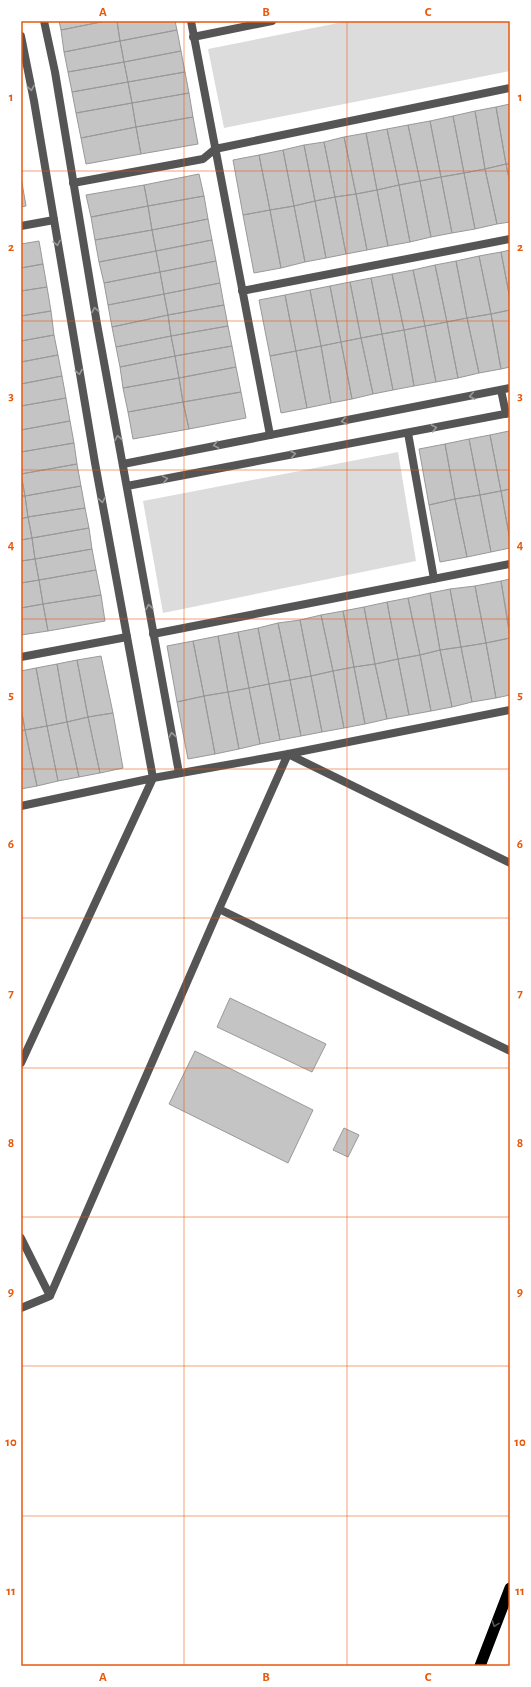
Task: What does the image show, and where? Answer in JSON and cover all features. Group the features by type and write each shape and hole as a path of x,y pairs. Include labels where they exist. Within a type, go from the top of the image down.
{"highway":[{"path":"480,1666 510,1588"}],"street":[{"path":"44,21 55,72 73,183 178,773"},
{"path":"190,21 270,435"},
{"path":"194,37 272,21"},
{"path":"21,36 24,66 54,220 95,463 153,778 21,1063"},
{"path":"73,183 203,159 215,149 510,88"},
{"path":"21,226 54,220"},
{"path":"242,291 510,239"},
{"path":"123,464 510,388"},
{"path":"127,486 508,414 501,390"},
{"path":"408,433 434,579"},
{"path":"153,634 510,564"},
{"path":"21,657 127,637"},
{"path":"21,806 178,773 288,754 510,710"},
{"path":"288,754 510,863"},
{"path":"21,1308 50,1296 288,754"},
{"path":"219,909 510,1051"},
{"path":"21,1238 50,1296"}],"shaded area":[{"path":"348,21 510,21 510,71 224,128 208,49"},
{"path":"398,452 416,561 163,613 143,501"}],"building":[{"path":"59,21 106,21 61,30"},
{"path":"106,21 117,21 120,41 64,52 61,30"},
{"path":"117,21 175,21 177,30 120,41"},
{"path":"177,30 181,51 124,62 120,41"},
{"path":"120,41 124,62 68,72 64,52"},
{"path":"181,51 185,72 128,82 124,62"},
{"path":"124,62 128,82 72,92 68,72"},
{"path":"185,72 189,93 132,103 128,82"},
{"path":"128,82 132,103 76,113 72,92"},
{"path":"189,93 193,117 136,127 132,103"},
{"path":"132,103 136,127 81,138 76,113"},
{"path":"510,104 510,164 506,164 496,107"},
{"path":"496,107 506,164 485,169 475,111"},
{"path":"475,111 485,169 464,173 453,116"},
{"path":"453,116 464,173 441,177 430,121"},
{"path":"193,117 198,144 141,154 136,127"},
{"path":"430,121 441,177 420,181 408,125"},
{"path":"408,125 420,181 399,185 387,129"},
{"path":"136,127 141,154 86,164 81,138"},
{"path":"387,129 399,185 377,190 366,133"},
{"path":"366,133 377,190 356,194 344,137"},
{"path":"344,137 356,194 335,197 324,142"},
{"path":"324,142 335,197 315,201 304,145"},
{"path":"304,145 315,201 294,206 283,150"},
{"path":"283,150 294,206 270,210 259,155"},
{"path":"259,155 270,210 243,215 233,160"},
{"path":"506,164 510,183 510,222 497,224 485,169"},
{"path":"506,164 510,164 510,183"},
{"path":"485,169 497,224 475,229 464,173"},
{"path":"464,173 475,229 452,233 441,177"},
{"path":"199,174 204,196 148,206 144,185"},
{"path":"21,177 26,206 21,207"},
{"path":"441,177 452,233 431,237 420,181"},
{"path":"420,181 431,237 410,242 399,185"},
{"path":"144,185 148,206 91,217 86,195"},
{"path":"399,185 410,242 388,246 377,190"},
{"path":"377,190 388,246 367,250 356,194"},
{"path":"356,194 367,250 346,254 335,197"},
{"path":"204,196 208,219 152,230 148,206"},
{"path":"335,197 346,254 326,258 315,201"},
{"path":"315,201 326,258 305,262 294,206"},
{"path":"148,206 152,230 95,240 91,217"},
{"path":"294,206 305,262 281,268 270,210"},
{"path":"270,210 281,268 254,273 243,215"},
{"path":"208,219 212,240 156,251 152,230"},
{"path":"152,230 156,251 99,262 95,240"},
{"path":"212,240 216,261 160,272 156,251"},
{"path":"39,241 43,264 21,268 21,244"},
{"path":"510,250 510,299 501,252"},
{"path":"156,251 160,272 104,283 99,262"},
{"path":"501,252 510,299 510,310 491,314 479,256"},
{"path":"479,256 491,314 467,318 456,261"},
{"path":"216,261 220,283 164,294 160,272"},
{"path":"456,261 467,318 447,322 435,265"},
{"path":"43,264 47,287 21,291 21,268"},
{"path":"435,265 447,322 425,326 413,270"},
{"path":"413,270 425,326 404,330 392,274"},
{"path":"160,272 164,294 108,305 104,283"},
{"path":"392,274 404,330 382,334 371,278"},
{"path":"371,278 382,334 361,338 350,282"},
{"path":"350,282 361,338 341,342 330,286"},
{"path":"220,283 224,305 168,315 164,294"},
{"path":"330,286 341,342 321,346 310,290"},
{"path":"47,287 51,311 21,316 21,291"},
{"path":"310,290 321,346 296,351 285,295"},
{"path":"164,294 168,315 112,327 108,305"},
{"path":"285,295 296,351 270,356 259,300"},
{"path":"224,305 228,326 171,336 168,315"},
{"path":"510,310 510,367 501,369 491,314"},
{"path":"51,311 54,335 21,341 21,316"},
{"path":"491,314 501,369 479,373 467,318"},
{"path":"168,315 171,336 116,347 112,327"},
{"path":"467,318 479,373 458,378 447,322"},
{"path":"447,322 458,378 436,382 425,326"},
{"path":"228,326 232,346 175,356 171,336"},
{"path":"425,326 436,382 414,386 404,330"},
{"path":"404,330 414,386 393,390 382,334"},
{"path":"382,334 393,390 373,394 361,338"},
{"path":"54,335 58,355 21,362 21,341"},
{"path":"171,336 175,356 120,367 116,347"},
{"path":"361,338 373,394 352,399 341,342"},
{"path":"341,342 352,399 331,403 321,346"},
{"path":"232,346 236,367 179,378 175,356"},
{"path":"321,346 331,403 307,408 296,351"},
{"path":"296,351 307,408 281,413 270,356"},
{"path":"58,355 62,376 21,384 21,362"},
{"path":"175,356 179,378 123,388 120,367"},
{"path":"236,367 241,392 183,402 179,378"},
{"path":"62,376 66,398 21,406 21,384"},
{"path":"179,378 183,402 128,412 123,388"},
{"path":"241,392 246,418 189,429 183,402"},
{"path":"66,398 70,421 21,430 21,406"},
{"path":"183,402 189,429 133,439 128,412"},
{"path":"70,421 74,443 21,452 21,430"},
{"path":"509,431 510,489 501,491 490,435"},
{"path":"490,435 501,491 480,495 469,439"},
{"path":"469,439 480,495 455,499 445,444"},
{"path":"74,443 77,464 21,474 21,452"},
{"path":"445,444 455,499 429,505 419,449"},
{"path":"77,464 81,486 25,496 21,474"},
{"path":"21,474 25,496 21,496"},
{"path":"81,486 85,508 28,517 25,496"},
{"path":"510,489 510,540 501,491"},
{"path":"501,491 510,540 510,548 491,552 480,495"},
{"path":"480,495 491,552 467,557 455,499"},
{"path":"21,496 25,496 28,517 21,519"},
{"path":"455,499 467,557 440,562 429,505"},
{"path":"85,508 89,528 32,538 28,517"},
{"path":"28,517 32,538 21,540 21,519"},
{"path":"89,528 92,549 35,559 32,538"},
{"path":"32,538 35,559 21,561 21,540"},
{"path":"92,549 96,570 39,580 35,559"},
{"path":"35,559 39,580 21,583 21,561"},
{"path":"96,570 101,595 43,604 39,580"},
{"path":"510,579 510,633 501,581"},
{"path":"39,580 43,604 21,608 21,583"},
{"path":"501,581 510,638 486,643 475,586"},
{"path":"475,586 486,643 461,647 450,589"},
{"path":"450,589 461,647 440,650 430,593"},
{"path":"430,593 440,650 420,655 408,598"},
{"path":"101,595 105,621 48,631 43,604"},
{"path":"408,598 420,655 398,659 387,602"},
{"path":"387,602 398,659 375,664 364,607"},
{"path":"43,604 48,631 21,635 21,608"},
{"path":"364,607 375,664 354,667 343,611"},
{"path":"343,611 354,667 333,671 321,615"},
{"path":"321,615 333,671 311,676 300,620"},
{"path":"300,620 311,676 290,680 278,623"},
{"path":"278,623 290,680 269,684 258,628"},
{"path":"258,628 269,684 249,688 238,632"},
{"path":"238,632 249,688 228,692 218,636"},
{"path":"218,636 228,692 204,696 193,641"},
{"path":"510,638 510,695 496,698 486,643"},
{"path":"193,641 204,696 177,702 167,646"},
{"path":"486,643 496,698 472,702 461,647"},
{"path":"461,647 472,702 452,707 440,650"},
{"path":"440,650 452,707 431,711 420,655"},
{"path":"420,655 431,711 409,715 398,659"},
{"path":"101,656 113,713 88,717 77,660"},
{"path":"398,659 409,715 387,719 375,664"},
{"path":"77,660 88,717 67,722 57,664"},
{"path":"57,664 67,722 47,726 36,668"},
{"path":"375,664 387,719 365,724 354,667"},
{"path":"354,667 365,724 344,728 333,671"},
{"path":"36,668 47,726 25,730 21,708 21,671"},
{"path":"333,671 344,728 322,732 311,676"},
{"path":"311,676 322,732 301,736 290,680"},
{"path":"290,680 301,736 280,740 269,684"},
{"path":"269,684 280,740 260,744 249,688"},
{"path":"249,688 260,744 239,749 228,692"},
{"path":"228,692 239,749 215,754 204,696"},
{"path":"204,696 215,754 188,759 177,702"},
{"path":"21,708 25,730 21,731"},
{"path":"113,713 123,768 100,773 88,717"},
{"path":"88,717 100,773 79,777 67,722"},
{"path":"67,722 79,777 58,781 47,726"},
{"path":"47,726 58,781 37,786 25,730"},
{"path":"25,730 37,786 21,789 21,731"},
{"path":"230,998 326,1044 312,1072 217,1027"},
{"path":"195,1051 313,1110 288,1163 169,1104"},
{"path":"344,1128 359,1135 348,1157 333,1150"}]}
